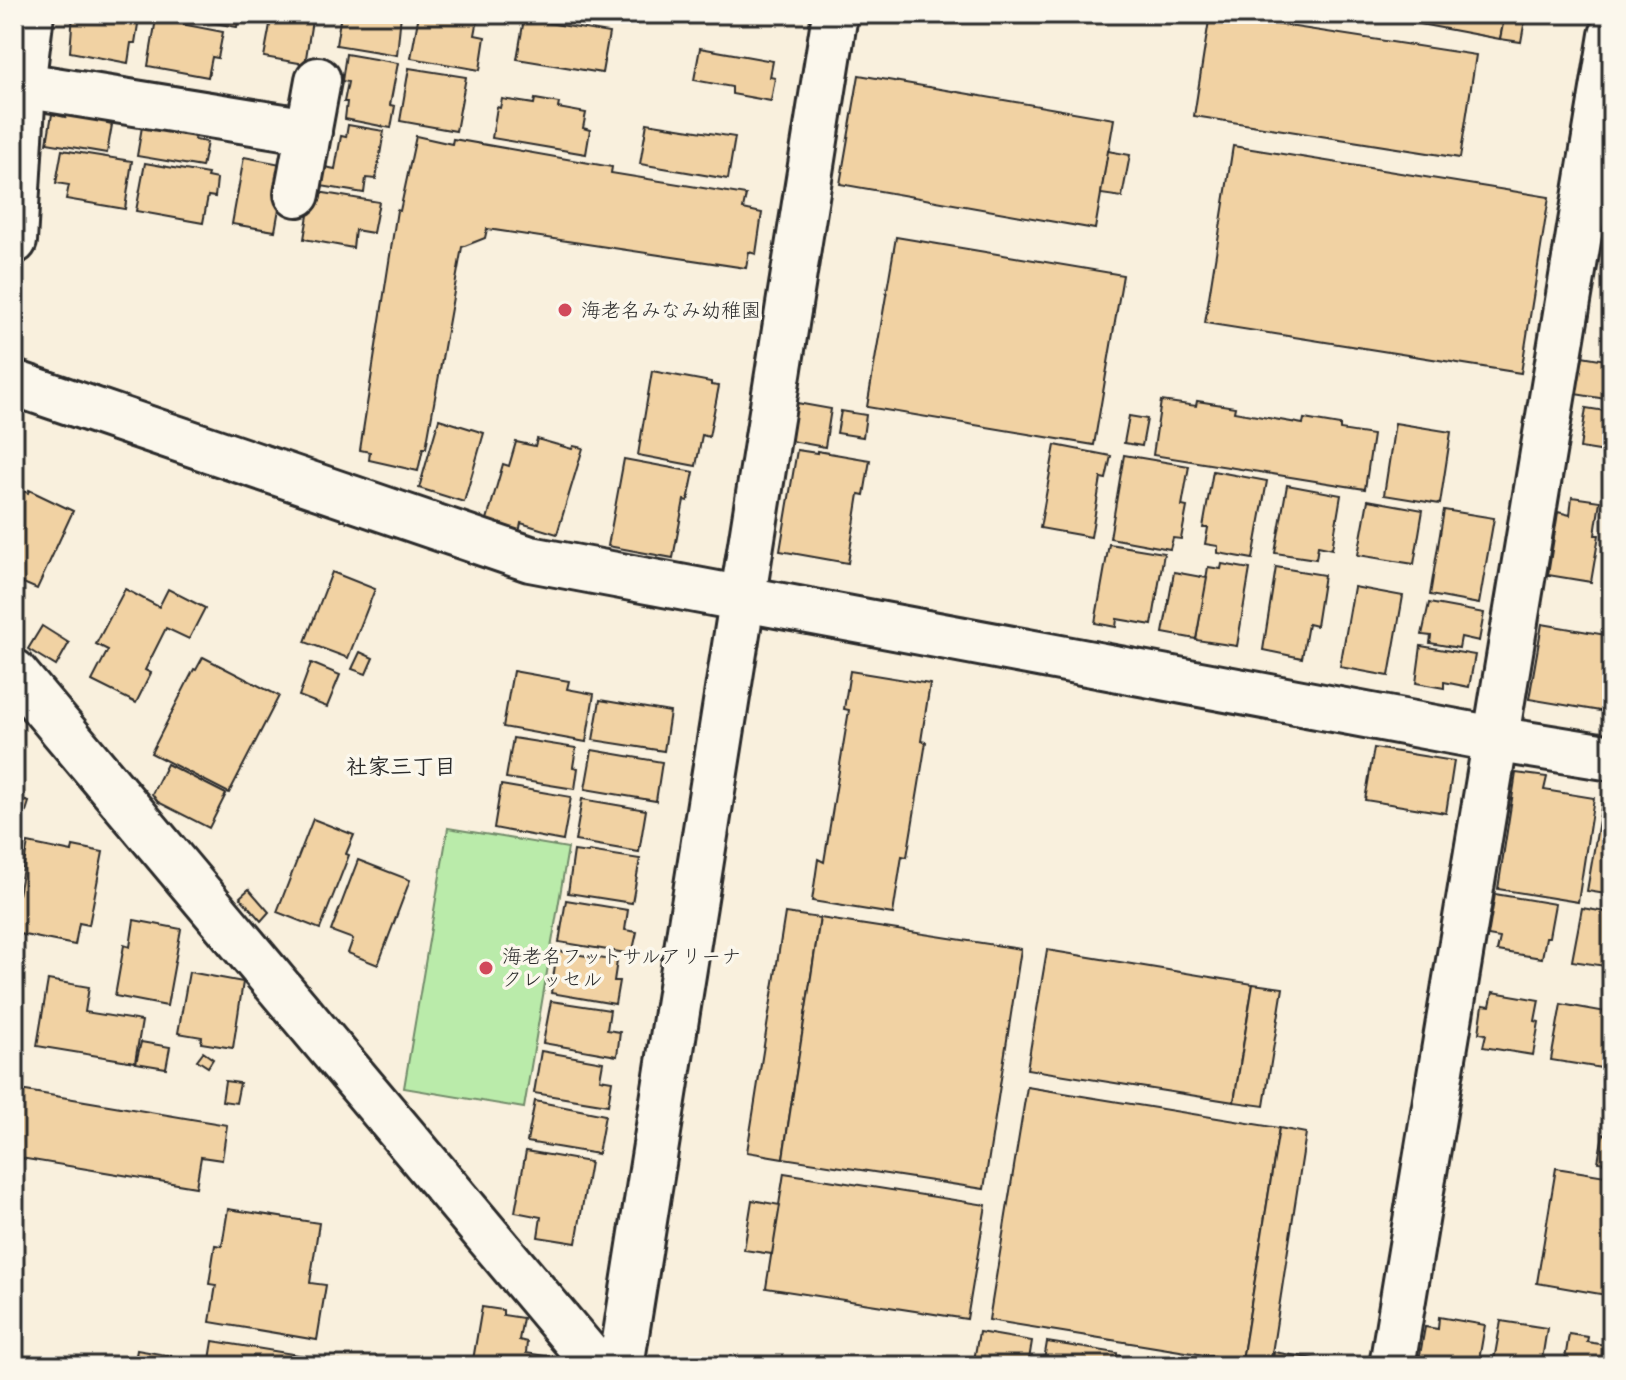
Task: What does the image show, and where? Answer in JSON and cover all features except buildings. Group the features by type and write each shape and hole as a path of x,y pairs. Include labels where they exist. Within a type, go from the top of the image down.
{"street":[{"path":"14,241 23,85 31,14"},
{"path":"621,1366 835,14"},
{"path":"1392,1366 1612,35"},
{"path":"297,194 318,80"},
{"path":"23,85 309,131"},
{"path":"14,383 530,559 1494,739 1612,758"},
{"path":"14,672 597,1366"}],"green space":[{"name":"海老名フットサルアリーナ クレッセル","path":"448,828 568,848 524,1108 404,1088"}],"place":[{"name":"海老名みなみ幼稚園","path":"565,310"},
{"name":"海老名フットサルアリーナ クレッセル","path":"486,968"}],"district":[{"name":"社家三丁目","path":"401,767"}]}
